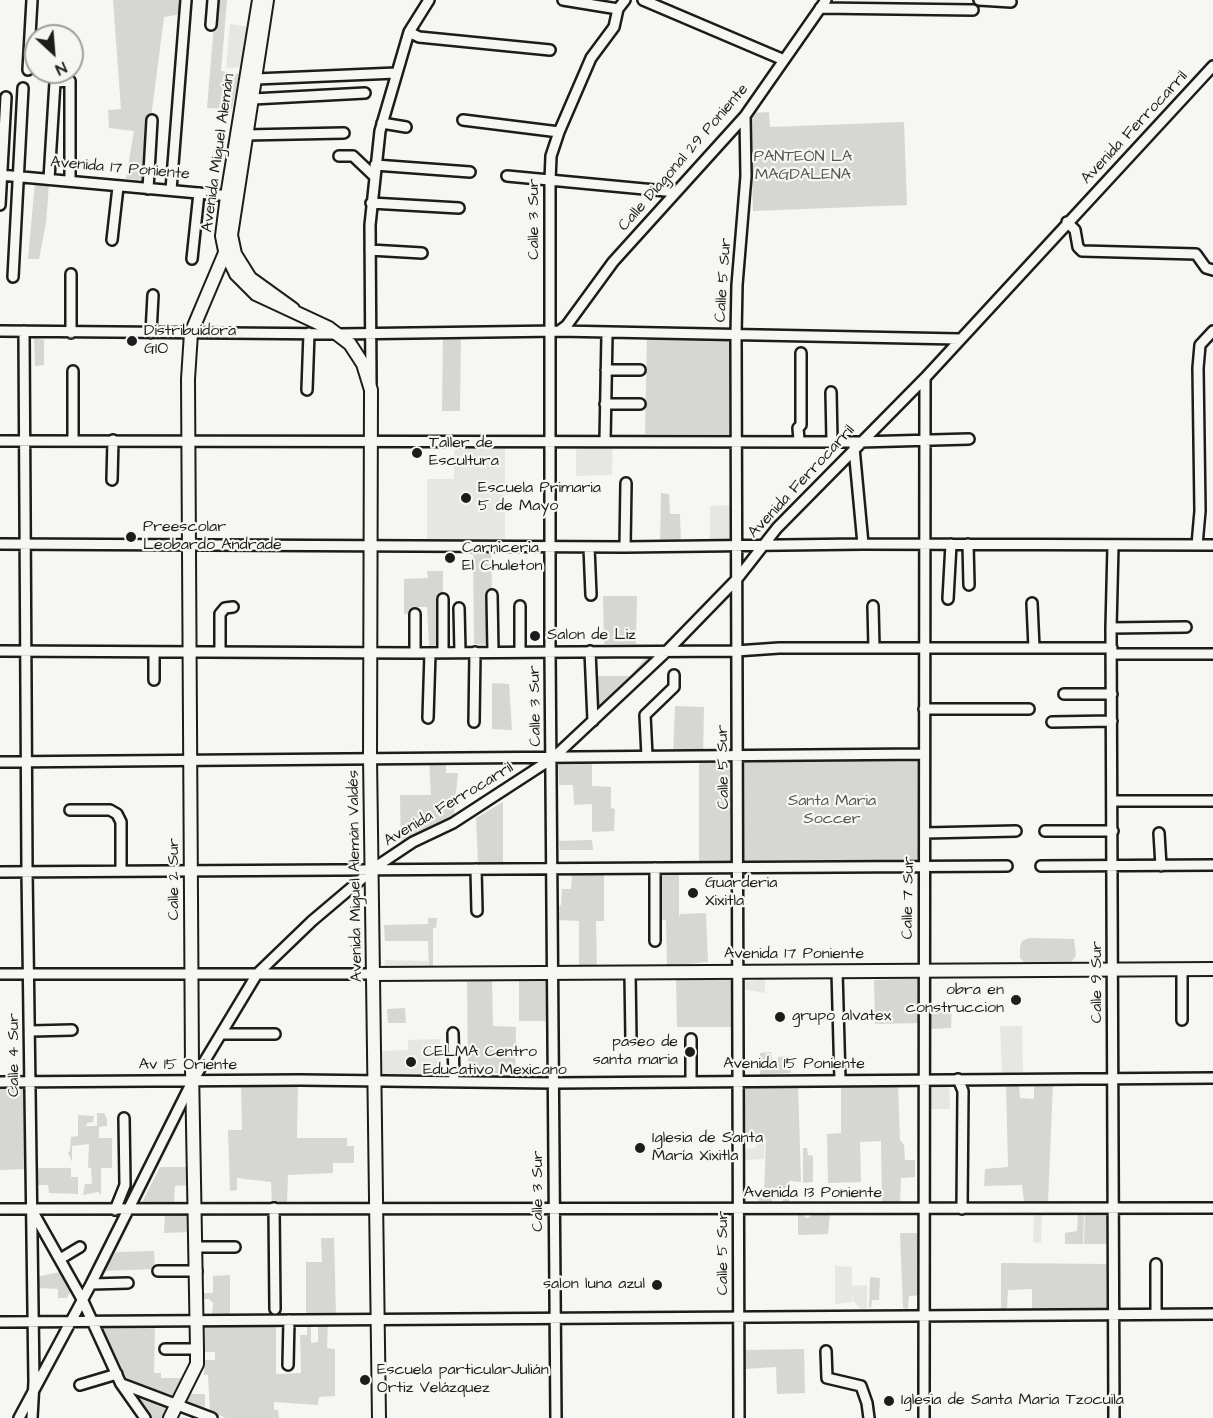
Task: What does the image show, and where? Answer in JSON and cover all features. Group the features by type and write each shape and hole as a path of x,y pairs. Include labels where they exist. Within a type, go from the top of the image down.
{"main road":[{"name":"Avenida Miguel Alemán","path":"259,0 232,196 228,247 236,274 245,285 279,307 294,309 340,334 363,364 371,390"},
{"name":"Avenida Miguel Alemán","path":"232,196 253,99 267,0"},
{"name":"Calle 2 Sur","path":"170,1418 197,1364 198,1320 192,1082 188,379 191,333 228,247"},
{"name":"Avenida Miguel Alemán Valdés","path":"371,390 370,757 378,1208 379,1418"},
{"name":"Avenida 17 Poniente","path":"374,974 1213,969"}],"street":[{"path":"31,24 32,0"},
{"path":"171,190 186,0"},
{"path":"211,25 213,0"},
{"name":"Avenida Miguel Alemán Valdés","path":"371,390 370,250 375,165 382,123 409,33 429,0"},
{"path":"563,0 618,9"},
{"name":"Calle 3 Sur","path":"556,1418 552,973 553,759 550,651 554,332 551,156 591,58 614,27 618,9 625,0"},
{"path":"643,0 784,60"},
{"path":"979,0 1011,2"},
{"path":"823,4 973,10"},
{"name":"Calle Diagonal 29 Poniente","path":"554,332 567,325 613,262 745,116 823,4"},
{"path":"409,33 419,37 550,50"},
{"name":"Avenida Ferrocarril","path":"19,1418 192,1082 257,974 312,921 373,869 413,842 453,824 553,759 667,651 737,579 762,546 857,445 925,378 1213,66"},
{"path":"256,79 396,73"},
{"path":"49,179 55,82 70,81 70,181"},
{"path":"13,277 23,88"},
{"path":"253,99 364,93"},
{"path":"0,205 6,97"},
{"name":"Calle 5 Sur","path":"739,1418 739,755 736,651 736,335 737,285 746,176 745,116"},
{"path":"148,189 152,120"},
{"path":"463,120 559,132"},
{"path":"382,123 406,127"},
{"path":"245,135 344,133"},
{"path":"339,156 353,156 374,176"},
{"path":"375,165 470,172"},
{"name":"Avenida 17 Poniente","path":"1,175 232,196"},
{"path":"507,176 676,192"},
{"path":"112,240 118,187"},
{"path":"192,260 199,193"},
{"path":"371,203 459,208"},
{"path":"1068,222 1075,230 1078,247 1082,251 1196,254 1206,268 1213,270"},
{"path":"370,250 422,253"},
{"path":"71,274 71,333"},
{"path":"151,333 153,295"},
{"path":"0,331 340,334 554,332 959,339"},
{"name":"Calle 4 Sur","path":"24,331 28,974 31,1031 34,1322 32,1418"},
{"path":"307,390 309,333"},
{"path":"605,441 607,333"},
{"path":"1197,545 1200,511 1198,368 1200,345 1211,335"},
{"path":"801,353 801,425 804,428 802,440"},
{"path":"606,370 640,370"},
{"path":"73,371 73,440"},
{"name":"Calle 7 Sur","path":"924,1418 926,1209 923,971 925,833 923,544 925,378"},
{"path":"831,392 832,441"},
{"path":"605,404 640,404"},
{"path":"0,441 802,440 857,445 969,439"},
{"path":"112,440 112,480"},
{"path":"857,445 863,544"},
{"path":"625,547 626,483"},
{"path":"0,544 190,543 590,547 863,544 1213,545"},
{"path":"948,599 951,544"},
{"path":"968,544 969,585"},
{"name":"Calle 9 Sur","path":"1113,546 1111,628 1114,1418"},
{"path":"590,547 591,595"},
{"path":"492,595 493,652"},
{"path":"443,599 443,652"},
{"path":"1032,603 1034,648"},
{"path":"520,606 520,652"},
{"path":"873,606 874,648"},
{"path":"220,652 220,614 225,608 233,607"},
{"path":"459,608 460,652"},
{"path":"415,614 415,653"},
{"path":"1111,628 1186,627"},
{"path":"0,651 415,653 736,651 779,648 1034,648 1213,654"},
{"path":"590,651 593,721"},
{"path":"154,652 154,680"},
{"path":"428,718 429,652"},
{"path":"474,722 475,652"},
{"path":"646,756 645,715 674,687 674,675"},
{"path":"1064,694 1112,694"},
{"path":"924,709 1029,709"},
{"path":"1052,722 1112,721"},
{"path":"0,762 924,754"},
{"path":"1113,801 1213,801"},
{"path":"70,810 110,810 117,814 121,822 121,871"},
{"path":"925,833 1016,831"},
{"path":"1045,831 1113,831"},
{"path":"1160,833 1161,866"},
{"path":"1041,866 1213,865"},
{"path":"0,872 1007,866"},
{"path":"655,868 655,941"},
{"path":"476,869 477,910"},
{"path":"1182,969 1182,1020"},
{"path":"837,971 840,1080"},
{"path":"630,973 631,1040"},
{"path":"0,974 374,974"},
{"path":"31,1031 72,1030"},
{"path":"221,1034 275,1034"},
{"path":"453,1034 454,1082"},
{"path":"691,1039 691,1081"},
{"name":"Avenida 15 Poniente","path":"376,1083 1213,1078"},
{"path":"962,1209 963,1079"},
{"name":"Av 15 Oriente","path":"0,1082 300,1080 376,1083"},
{"path":"115,1210 125,1185 124,1118"},
{"path":"274,1208 275,1309"},
{"name":"Avenida 13 Poniente","path":"0,1209 1213,1208"},
{"path":"32,1210 82,1299 121,1384 145,1418"},
{"path":"60,1259 80,1247"},
{"path":"197,1247 235,1247"},
{"path":"1156,1264 1156,1314"},
{"path":"158,1271 197,1271"},
{"path":"90,1284 128,1282"},
{"path":"0,1322 1213,1314"},
{"path":"288,1365 289,1320"},
{"path":"165,1349 197,1349"},
{"path":"826,1351 827,1378 861,1386 869,1418"},
{"path":"80,1385 117,1374"},
{"path":"121,1384 212,1418"}],"shaded area":[{"path":"230,24 249,27 242,67 226,68"},
{"name":"Escuela Primaria 5 de Mayo","path":"454,440 505,441 505,546 427,545 427,479 454,479"},
{"path":"576,441 613,441 612,475 576,476"},
{"path":"736,505 736,546 710,546 710,506"},
{"path":"385,960 428,961 429,970 384,971"},
{"path":"758,978 765,978 765,993 743,989 743,981 757,981"},
{"path":"1000,1026 1022,1026 1023,1072 1002,1073"},
{"name":"CELMA Centro Educativo Mexicano","path":"440,1039 441,1073 382,1075 382,1051 408,1050 408,1040"},
{"path":"930,1083 949,1083 950,1109 930,1109"},
{"path":"758,1140 765,1140 764,1159 743,1160 742,1149 755,1148"},
{"path":"1034,1212 1042,1212 1041,1243 1033,1242"},
{"path":"835,1266 852,1267 852,1286 867,1285 867,1308 861,1309 853,1301 852,1295 852,1302 835,1304"}],"green space":[{"path":"113,0 182,0 181,14 164,17 143,180 126,179 134,131 109,128 108,110 121,109"},
{"path":"216,0 227,0 221,71 239,74 232,109 207,108"},
{"name":"PANTEÓN LA MAGDALENA","path":"769,112 770,127 904,122 907,205 753,211 750,113"},
{"path":"35,182 49,184 46,223 39,259 28,259"},
{"path":"443,333 461,333 460,411 442,411"},
{"path":"647,334 734,335 732,434 645,434"},
{"path":"34,338 44,340 44,365 35,366"},
{"path":"661,493 669,494 670,514 680,514 681,546 660,546"},
{"path":"473,546 491,546 493,645 474,644"},
{"path":"427,571 443,571 443,645 429,646 427,607 417,607 415,614 404,614 404,579 428,578"},
{"path":"603,596 637,596 636,644 604,644"},
{"path":"652,651 667,651 593,721 591,676 630,676"},
{"path":"492,683 509,684 512,730 492,729"},
{"path":"675,706 704,707 703,755 673,756"},
{"name":"Santa Maria Soccer","path":"924,754 925,868 739,868 739,755"},
{"path":"429,758 446,758 446,773 458,773 453,823 401,849 400,795 431,795"},
{"path":"736,760 736,861 699,861 699,761"},
{"path":"592,762 592,786 611,787 611,808 615,809 614,831 592,832 592,804 574,805 573,785 559,785 558,763"},
{"path":"503,802 503,863 478,862 476,818"},
{"path":"592,840 593,850 560,850 559,841"},
{"path":"604,873 604,921 596,921 597,969 579,968 579,921 556,920 557,906 561,905 562,889 571,889 572,875"},
{"path":"656,873 679,873 679,919 680,914 706,913 708,962 667,966 666,920 656,920"},
{"path":"428,918 437,918 436,928 433,928 433,969 429,969 428,941 385,941 384,925 428,924"},
{"path":"1029,938 1074,939 1076,956 1070,963 1024,962 1020,958 1020,947 1022,941"},
{"path":"467,978 492,980 493,1026 516,1027 515,1073 468,1073"},
{"path":"519,978 549,978 549,1021 519,1021"},
{"path":"922,978 922,1023 875,1024 874,980"},
{"path":"676,980 736,980 735,1027 677,1027"},
{"path":"931,1004 952,1004 951,1028 931,1029"},
{"path":"405,1008 406,1023 388,1023 387,1009"},
{"path":"771,1052 773,1066 778,1066 778,1057 790,1056 791,1073 760,1075 760,1053"},
{"path":"841,1081 898,1084 900,1140 904,1145 905,1160 915,1160 915,1177 901,1178 900,1203 882,1205 881,1141 860,1142 861,1182 828,1183 827,1134 841,1133"},
{"path":"1034,1082 1053,1082 1048,1203 1024,1202 1022,1185 984,1186 985,1169 1008,1167 1006,1083 1019,1083 1020,1098 1034,1099"},
{"path":"241,1084 298,1085 297,1138 347,1138 347,1146 354,1146 354,1163 333,1163 333,1173 288,1175 287,1202 272,1203 271,1182 237,1178 237,1190 230,1191 228,1130 242,1130"},
{"path":"798,1084 801,1182 789,1181 789,1203 783,1203 783,1195 772,1195 772,1204 758,1205 759,1195 764,1195 766,1139 743,1138 744,1085"},
{"path":"0,1086 28,1086 28,1169 0,1170"},
{"path":"97,1113 104,1113 107,1119 107,1126 99,1127 99,1138 112,1138 112,1168 101,1168 101,1195 98,1192 83,1195 85,1184 92,1184 91,1168 88,1168 89,1144 72,1146 72,1162 68,1152 71,1137 78,1136 78,1115 94,1116 93,1122 87,1123 86,1126 97,1126"},
{"path":"803,1148 807,1148 808,1155 813,1156 813,1182 803,1183"},
{"path":"160,1167 192,1167 192,1185 175,1186 174,1204 141,1204"},
{"path":"34,1168 71,1168 71,1177 78,1177 78,1194 49,1193 48,1185 35,1185"},
{"path":"1078,1211 1084,1212 1083,1244 1065,1244 1065,1233 1077,1231"},
{"path":"1108,1211 1109,1244 1084,1244 1085,1212"},
{"path":"165,1212 193,1212 193,1232 164,1233"},
{"path":"798,1213 804,1213 805,1218 810,1217 811,1213 830,1213 828,1234 798,1235"},
{"path":"900,1233 921,1233 923,1295 909,1296 908,1309 903,1308"},
{"path":"321,1238 334,1238 336,1314 306,1314 306,1262 322,1262"},
{"path":"154,1251 155,1269 104,1271 116,1252"},
{"path":"1001,1263 1108,1264 1109,1310 1032,1311 1032,1289 1008,1290 1007,1310 1001,1310"},
{"path":"65,1271 72,1288 67,1298 58,1298 58,1289 37,1288 36,1277"},
{"path":"230,1275 230,1315 212,1315 213,1303 209,1299 202,1299 202,1293 213,1293 213,1276"},
{"path":"870,1277 880,1278 879,1300 872,1300 871,1308 869,1307"},
{"path":"276,1322 276,1374 301,1373 300,1335 307,1335 307,1323 311,1322 311,1343 318,1342 318,1323 328,1323 327,1348 335,1349 335,1396 319,1397 318,1405 274,1402 274,1410 278,1410 279,1418 226,1418 210,1411 208,1375 204,1375 204,1368 199,1367 201,1360 215,1360 215,1352 202,1352 202,1343 205,1343 203,1324"},
{"path":"155,1324 154,1373 161,1373 161,1378 186,1378 175,1396 128,1381 102,1327"},
{"path":"804,1349 805,1393 777,1394 776,1367 744,1369 745,1350"},
{"path":"187,1394 205,1394 205,1410 185,1402"},
{"path":"138,1395 173,1404 166,1418 150,1418 136,1398"}],"place":[{"name":"Distribuidora GIO","path":"132,341"},
{"name":"Taller de Escultura","path":"417,453"},
{"name":"Escuela Primaria 5 de Mayo","path":"466,498"},
{"name":"Preescolar Leobardo Andrade","path":"131,537"},
{"name":"Carniceria El Chuleton","path":"450,558"},
{"name":"Salon de Liz","path":"535,636"},
{"name":"Guarderia Xixitla","path":"693,893"},
{"name":"obra en construccion","path":"1016,1000"},
{"name":"grupo alvatex","path":"780,1017"},
{"name":"paseo de santa maria","path":"690,1052"},
{"name":"CELMA Centro Educativo Mexicano","path":"411,1062"},
{"name":"Iglesia de Santa María Xixitla","path":"640,1148"},
{"name":"salon luna azul","path":"657,1285"},
{"name":"Escuela particularJulián Ortiz Velázquez","path":"365,1380"},
{"name":"Iglesia de Santa Maria Tzocuila","path":"889,1401"}]}
